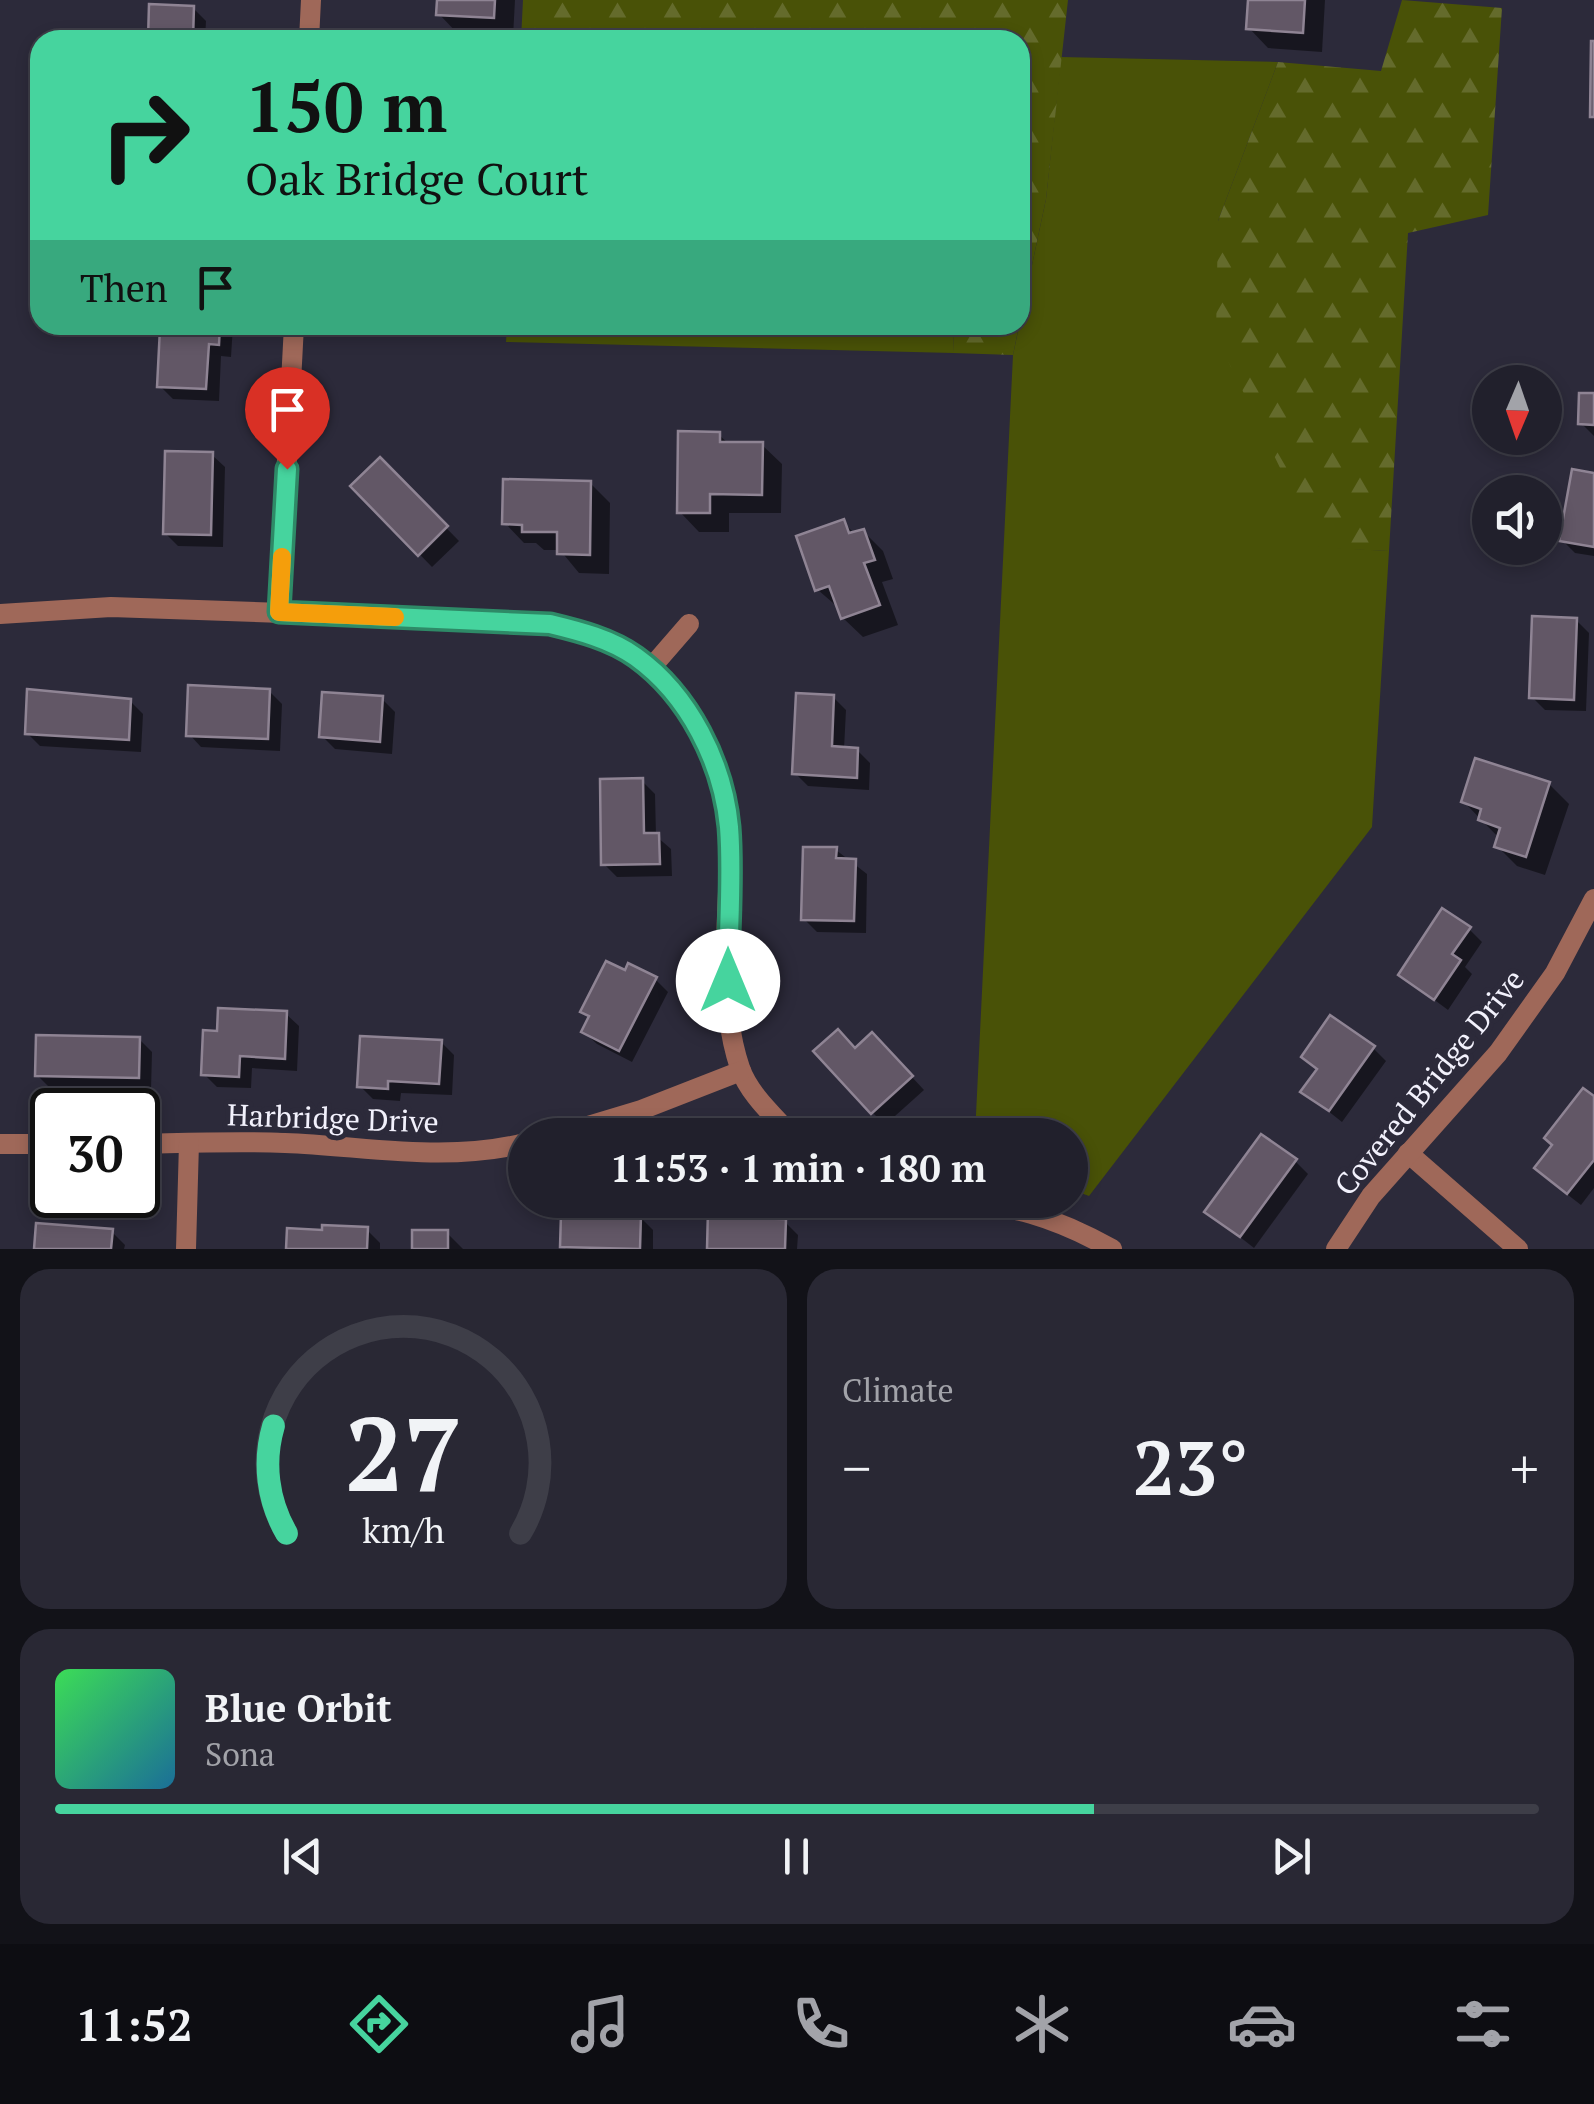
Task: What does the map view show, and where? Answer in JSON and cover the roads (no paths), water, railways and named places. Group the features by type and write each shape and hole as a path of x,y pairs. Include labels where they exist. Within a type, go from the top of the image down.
{"street":[{"path":"310,30 311,0"},
{"path":"279,612 293,335"},
{"path":"0,614 111,607 550,624 586,633 633,654 689,715 705,741 721,784 729,828 730,1022 741,1071 776,1118"},
{"path":"650,669 689,624"},
{"name":"Covered Bridge Drive","path":"1336,1249 1371,1196 1498,1053 1555,973 1594,899"},
{"path":"614,1118 741,1071"},
{"path":"186,1249 189,1143"},
{"name":"Harbridge Drive","path":"160,1144 287,1143 397,1154 464,1153 508,1146"},
{"path":"0,1144 30,1144"},
{"path":"1408,1153 1518,1249"},
{"path":"1048,1218 1072,1226 1112,1249"}]}
